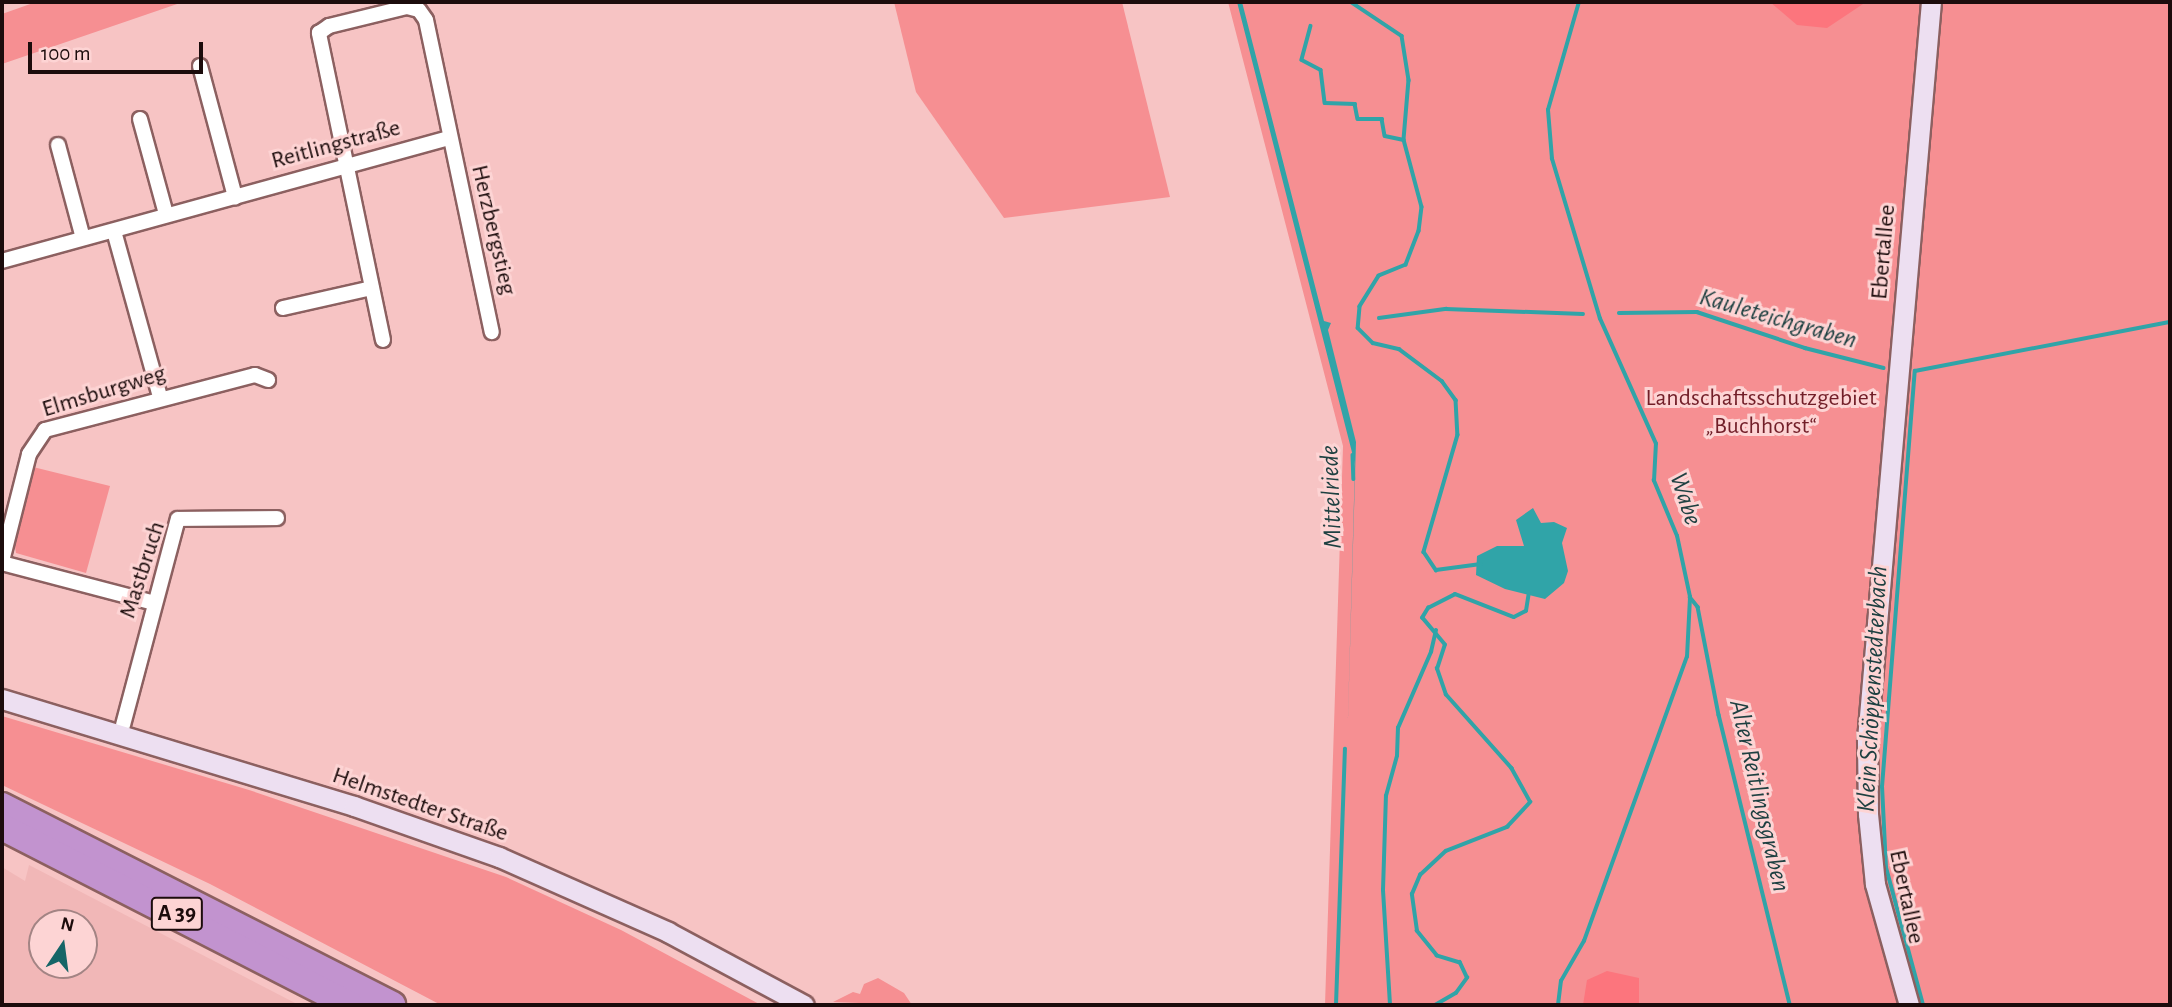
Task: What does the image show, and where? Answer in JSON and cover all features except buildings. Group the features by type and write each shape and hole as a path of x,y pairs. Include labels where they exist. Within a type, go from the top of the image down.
{"highway":[{"name":"A 39","path":"2,806 392,1005"},
{"name":"A 39","path":"2,827 350,1005"}],"main road":[{"name":"Ebertallee","path":"1909,1005 1875,884 1867,760 1931,2"},
{"name":"Helmstedter Straße","path":"2,699 354,806 499,857 668,932 804,1005"}],"street":[{"name":"Herzbergstieg","path":"344,166 319,46 319,33 329,26 407,7 419,10 426,20 492,332"},
{"path":"200,66 235,197"},
{"path":"140,119 166,215"},
{"name":"Reitlingstraße","path":"2,261 449,138"},
{"path":"58,145 83,238"},
{"path":"344,166 383,340"},
{"path":"114,231 160,397"},
{"path":"283,308 372,288"},
{"name":"Elmsburgweg","path":"2,562 36,438 46,430 160,397 254,376 268,380"},
{"name":"Mastbruch","path":"123,725 178,519 276,518"},
{"path":"2,562 154,603"}],"shaded area":[{"path":"1770,2 1866,2 1827,28 1797,25"},
{"path":"29,865 299,1005 2,1005 2,867 25,881"},
{"path":"1607,971 1639,978 1639,1005 1583,1005 1587,980"}],"green space":[{"path":"36,2 183,2 2,64 2,14"},
{"path":"894,2 1122,2 1170,197 1004,218 916,92"},
{"name":"Landschaftsschutzgebiet „Buchhorst“","path":"1228,2 2170,2 2170,1005 1325,1005 1343,446"},
{"path":"33,467 110,486 86,573 16,553 13,534"},
{"path":"2,716 249,790 506,877 621,930 761,1005 441,1005 210,884 2,785"},
{"path":"878,978 904,993 912,1005 833,1002 853,992 860,994 864,984"}],"water":[{"path":"1237,2 1242,2 1324,321 1331,323 1328,330 1356,442 1347,752 1355,464"},
{"path":"1533,508 1541,523 1554,522 1567,528 1562,543 1568,571 1564,583 1545,599 1505,589 1476,575 1477,556 1497,546 1524,546 1516,520"}],"waterway":[{"path":"1351,2 1402,36 1409,80 1404,140 1422,207 1419,231 1406,265 1379,276 1360,307 1358,328 1373,343 1399,349 1442,381 1456,400 1458,435 1424,552 1436,570 1481,564"},
{"name":"Wabe","path":"1558,1005 1561,981 1584,941 1687,657 1690,597 1677,536 1654,481 1656,444 1600,319 1552,159 1548,110 1579,2"},
{"path":"1311,26 1302,60 1321,70 1325,103 1355,104 1358,119 1382,119 1385,136 1404,140"},
{"name":"Kauleteichgraben","path":"1379,318 1446,309 1583,314"},
{"name":"Kauleteichgraben","path":"1619,313 1697,312 1805,348 1884,368"},
{"name":"Klein Schöppenstedterbach","path":"1923,1005 1886,868 1882,787 1915,371 2170,322"},
{"name":"Mittelriede","path":"1353,455 1354,479"},
{"path":"1435,1005 1456,993 1467,978 1460,963 1437,956 1417,931 1412,894 1420,875 1446,851 1507,827 1530,802 1512,769 1446,695 1437,669 1445,645 1422,618 1428,608 1455,594 1514,617 1526,611 1529,593"},
{"name":"Alter Reitlingsgraben","path":"1690,597 1698,607 1719,715 1790,1005"},
{"path":"1390,1005 1383,890 1386,796 1397,756 1398,728 1431,652 1436,631"},
{"name":"Mittelriede","path":"1336,1005 1345,749"}]}
